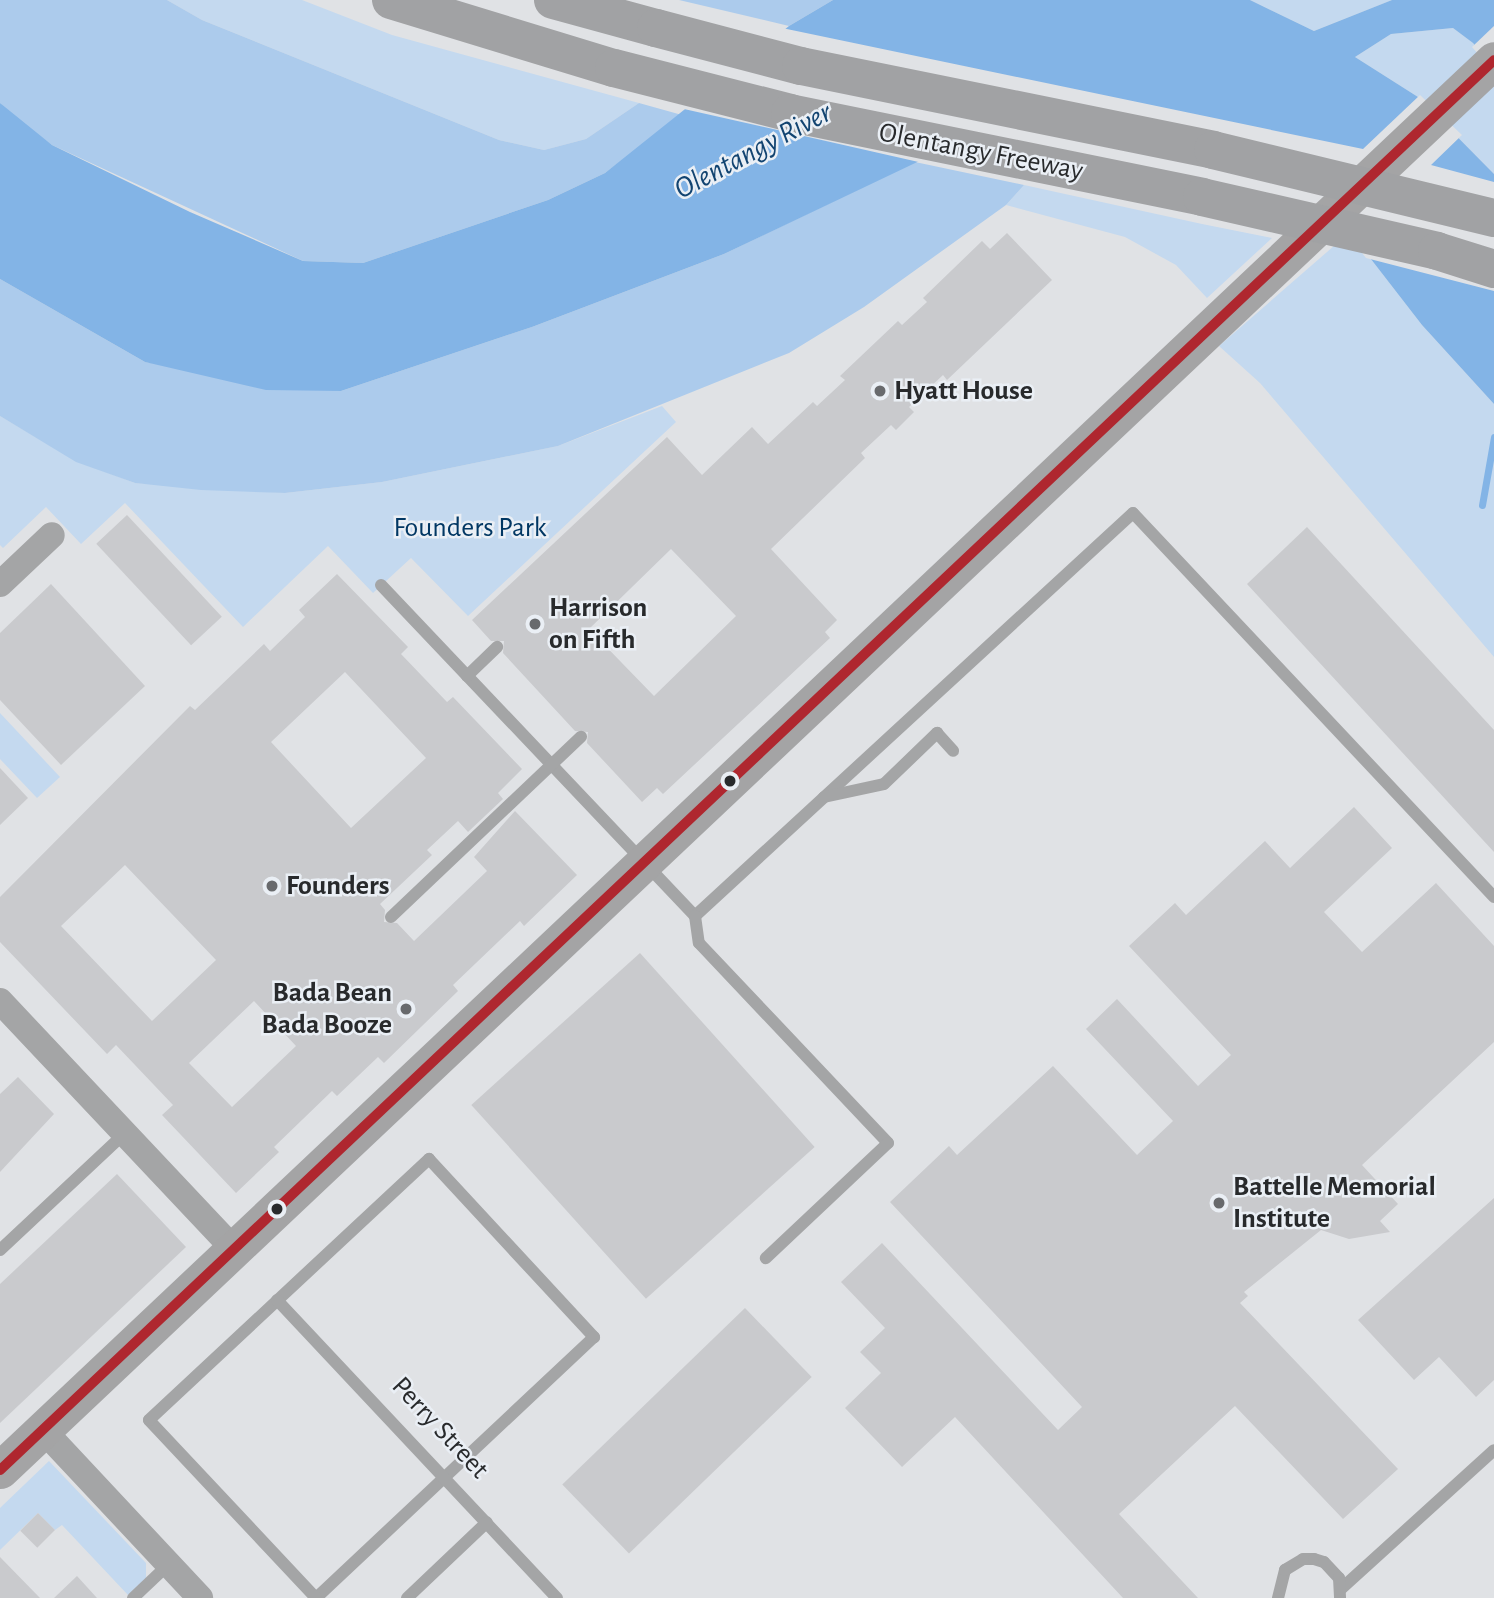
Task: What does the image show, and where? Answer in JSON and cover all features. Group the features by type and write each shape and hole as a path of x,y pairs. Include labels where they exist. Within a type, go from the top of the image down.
{"highway":[{"name":"Olentangy Freeway","path":"391,0 614,68 790,113 1228,203 1437,251 1494,269"},
{"name":"Olentangy Freeway","path":"553,0 801,66 1213,150 1494,218"}],"main road":[{"path":"0,1470 646,865 1494,60"}],"street":[{"path":"0,584 52,535"},
{"path":"4,1014 125,1133 236,1251"},
{"path":"43,1430 200,1598"}],"lane":[{"path":"695,915 1133,513 1494,897"},
{"path":"380,585 695,915 699,943 888,1143 766,1258"},
{"path":"467,676 497,647"},
{"path":"824,797 884,784 937,733 953,751"},
{"path":"391,917 581,737"},
{"path":"0,1250 125,1133"},
{"path":"429,1159 594,1336 316,1598 149,1420 277,1300 429,1159"},
{"name":"Perry Street","path":"277,1300 558,1598"},
{"path":"1341,1593 1494,1450"},
{"path":"407,1598 487,1522"},
{"path":"1278,1598 1285,1570 1303,1559 1324,1562 1339,1578 1341,1593"},
{"path":"133,1598 169,1564"}],"green space":[{"path":"167,0 302,0 392,35 639,103 586,139 544,150 499,140 202,20"},
{"path":"1250,0 1392,0 1314,31"},
{"path":"1453,28 1473,43 1494,68 1494,174 1418,97 1355,57 1391,34"},
{"path":"1024,185 1272,238 1207,298 1176,265 1125,237 1006,205"},
{"path":"1350,232 1422,325 1494,404 1494,657 1260,383 1219,346"},
{"name":"Founders Park","path":"662,406 676,422 468,616 411,558 373,593 328,546 243,627 125,503 81,544 46,507 3,548 0,545 0,416 76,461 135,483 285,493 382,482 558,446"},
{"path":"0,713 60,777 37,798 0,759"},
{"path":"49,1461 146,1563 146,1578 128,1595 62,1525 55,1530 38,1513 0,1550 0,1508"}],"shaded area":[{"path":"0,0 167,0 202,20 499,140 544,150 586,139 639,103 682,115 605,173 548,200 363,263 303,261 52,145 10,114 0,103"},
{"path":"679,0 833,0 789,26"},
{"path":"915,162 1024,185 1006,205 864,307 789,353 558,446 382,482 285,493 201,490 135,483 76,462 0,416 0,279 145,362 341,391 532,327 724,254"}],"water":[{"name":"Olentangy River","path":"833,0 1250,0 1314,31 1392,0 1494,0 1494,68 1473,43 1453,28 1391,34 1355,57 1418,97 1494,174 1494,404 1422,325 1350,232 1304,189 1018,114 724,254 532,327 341,391 266,390 145,362 0,279 0,103 52,145 190,212 303,261 363,263 548,200 605,173 789,26"}],"pier":[{"path":"1494,26 1494,72 1472,47"},
{"path":"782,28 1363,149 1420,95 1462,135 1431,165 1494,182 1494,291 1366,258 1347,234 1302,192 1222,155 1018,117 923,163 684,109"}],"building":[{"name":"Harrison on Fifth","path":"1007,233 1052,280 947,380 943,375 909,407 914,412 896,430 891,425 861,453 865,458 771,549 837,620 825,632 830,638 663,794 657,788 642,802 587,743 588,732 575,731 503,653 504,641 491,641 472,620 667,437 702,475 752,427 768,444 813,402 817,406 845,380 840,376 898,321 902,325 927,302 923,298 982,241 990,249","holes":["671,549 736,616 654,696 589,629"]},
{"path":"127,515 222,617 191,645 96,544"},
{"path":"1307,527 1494,730 1494,852 1247,584"},
{"name":"Founders","path":"337,574 408,647 401,654 447,702 453,697 522,769 498,793 503,799 468,832 458,821 427,850 432,855 380,904 385,910 384,922 397,923 414,941 487,871 474,857 515,811 577,875 524,926 520,921 453,985 458,991 384,1063 378,1057 337,1096 332,1091 274,1147 279,1152 236,1193 162,1115 173,1105 116,1045 107,1054 0,942 0,897 190,706 195,710 264,644 270,651 305,617 299,610","holes":["345,672 426,758 351,828 271,742","125,865 216,960 152,1021 61,926","254,1001 296,1046 232,1107 189,1063"]},
{"path":"51,584 145,686 61,765 0,700 0,633"},
{"path":"0,768 28,798 0,825"},
{"name":"Battelle Memorial Institute","path":"1354,807 1392,848 1324,912 1362,952 1436,883 1494,946 1494,1042 1362,1165 1398,1204 1380,1221 1390,1232 1349,1239 1321,1230 1244,1292 1248,1296 1240,1303 1398,1469 1343,1519 1235,1406 1119,1514 1198,1598 1123,1598 955,1417 902,1467 845,1408 881,1373 860,1352 885,1328 841,1282 882,1243 1058,1430 1082,1407 890,1202 949,1146 957,1155 1053,1066 1137,1155 1173,1121 1086,1029 1117,999 1198,1086 1231,1055 1129,946 1175,903 1186,915 1265,841 1290,868"},
{"path":"640,953 815,1147 646,1299 471,1105"},
{"path":"18,1077 54,1114 0,1172 0,1094"},
{"path":"117,1174 186,1247 0,1423 0,1284"},
{"path":"1494,1198 1494,1380 1476,1397 1439,1357 1414,1380 1358,1320"},
{"path":"745,1308 812,1377 629,1553 562,1484"},
{"path":"38,1513 55,1530 37,1548 20,1531"},
{"path":"0,1557 40,1598 0,1598"},
{"path":"77,1576 97,1598 54,1598"}],"waterway":[{"path":"1482,505 1494,437"}],"transit line":[{"path":"0,1470 1494,60"}],"place":[{"name":"Hyatt House","path":"880,391"},
{"name":"Harrison on Fifth","path":"535,624"},
{"name":"Founders","path":"272,886"},
{"name":"Bada Bean Bada Booze","path":"406,1009"},
{"name":"Battelle Memorial Institute","path":"1219,1203"}]}
